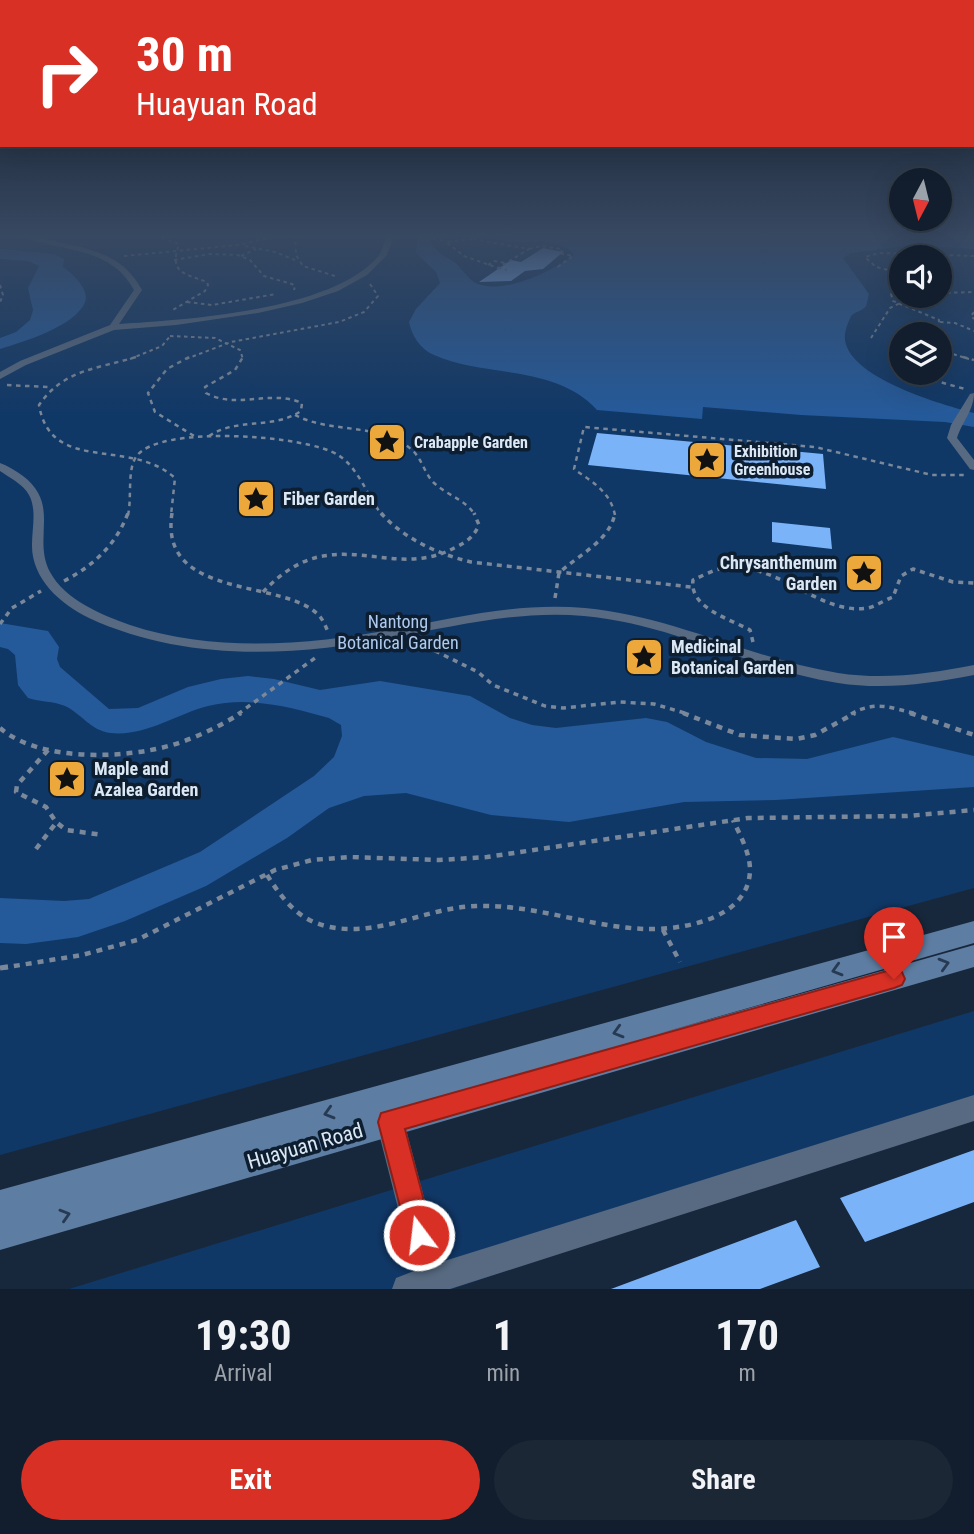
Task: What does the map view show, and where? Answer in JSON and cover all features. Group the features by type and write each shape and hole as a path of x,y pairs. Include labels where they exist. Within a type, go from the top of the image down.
{"main road":[{"name":"Huayuan Road","path":"0,1234 386,1110 974,932"},
{"name":"Huayuan Road","path":"0,1206 386,1110 974,956"}],"street":[{"path":"113,327 135,295"},
{"path":"0,376 23,363 113,327 171,322 296,303 318,295"},
{"path":"972,471 952,438 956,425 974,394"},
{"path":"0,466 24,482 36,497 40,515 38,553 41,569 64,597 92,615 136,633 178,642 276,648 328,644 519,611 584,611 659,624 824,676 871,682 936,679 974,670"},
{"path":"386,1110 419,1285 974,1108"}],"path":[{"path":"0,385 50,387 98,366 155,351 168,342 170,312 197,295"},
{"path":"185,301 212,305 271,295"},
{"path":"194,436 190,431 157,415 151,409 148,393 157,378 173,365 230,343 335,324 362,315 374,305 377,295"},
{"path":"871,338 890,308"},
{"path":"909,308 974,331"},
{"path":"974,312 971,316 974,319"},
{"path":"170,336 215,338 240,350 242,363 229,374 207,383 206,393 224,402 293,398 302,403 303,407 295,415 270,422 233,425 209,436"},
{"path":"952,354 974,360"},
{"path":"945,385 974,394"},
{"path":"0,728 33,748 48,750 124,754 166,747 207,734 257,704 325,650 328,644 328,627 319,615 263,592 225,585 205,577 180,559 169,529 175,478 155,464 135,458 94,453 55,439 43,427 38,414 38,405 50,387"},
{"path":"263,592 295,566 320,556 340,555 400,562 444,553 470,540 479,525 478,518 465,503 432,480 418,453 382,434 317,426 295,415"},
{"path":"554,611 559,573 608,534 614,518 614,509 608,496 574,469 584,427 815,447 919,473 972,471"},
{"path":"0,624 12,608 27,597 93,563 111,546 131,504 129,477 135,458 146,448 194,436 291,441 326,448 348,462 389,522 421,543 444,553 496,567 691,587"},
{"path":"754,655 750,631 708,608 693,595 691,587 694,579 713,569 744,566 775,574 817,599 866,607 878,606 894,597 901,576 913,569 953,582 974,583"},
{"path":"406,631 413,639 478,672 494,685 532,703 545,706 564,708 620,702 654,704 740,735 796,739 824,731 866,706 883,706 913,712 974,735"},
{"path":"48,750 18,785 16,792 46,807 66,830 103,835"},
{"path":"0,968 82,954 137,940 267,874 312,860 349,856 439,860 487,857 733,820 907,816 974,810"},
{"path":"267,874 288,908 308,920 332,928 357,930 471,906 495,906 537,910 627,928 663,930 695,923 728,911 745,894 750,870 733,820"},
{"path":"36,849 57,822"},
{"path":"663,930 680,962"}],"green space":[{"name":"Nantong Botanical Garden","path":"0,295 889,295 889,308 952,308 952,295 974,295 974,888 0,1155"},
{"path":"974,1011 974,1114 452,1289 69,1289"}],"shaded area":[{"path":"30,295 86,295 80,311 60,326 0,349 0,338 16,332 30,320 33,310"},
{"path":"429,295 869,295 866,306 852,315 846,329 846,345 856,360 889,385 974,413 974,427 945,422 703,407 702,419 597,410 580,395 541,378 476,367 434,355 421,346 409,322"},
{"path":"0,623 48,631 59,647 57,659 60,667 109,709 138,708 188,687 248,676 320,690 380,681 470,696 510,718 532,725 556,728 646,718 667,722 706,742 756,758 807,759 893,737 974,756 974,787 776,800 684,802 569,822 491,815 406,793 364,796 329,808 287,838 206,886 125,921 78,937 26,944 0,943 0,898 64,901 89,899 200,852 314,776 334,757 342,736 341,725 329,718 284,707 239,702 208,706 136,732 103,731 65,706 28,698 18,685 15,655 0,647"}],"building":[{"path":"597,433 823,454 826,489 588,465"},
{"path":"772,522 830,528 832,549 772,542"},
{"path":"974,1150 974,1202 865,1242 840,1198"},
{"path":"796,1220 820,1267 760,1289 611,1289"}],"place":[{"name":"Crabapple Garden","path":"387,442"},
{"name":"Exhibition Greenhouse","path":"707,460"},
{"name":"Fiber Garden","path":"256,499"},
{"name":"Chrysanthemum Garden","path":"864,573"},
{"name":"Medicinal Botanical Garden","path":"644,657"},
{"name":"Maple and Azalea Garden","path":"67,779"}],"route":[{"path":"419,1235 390,1122 894,979"}]}
